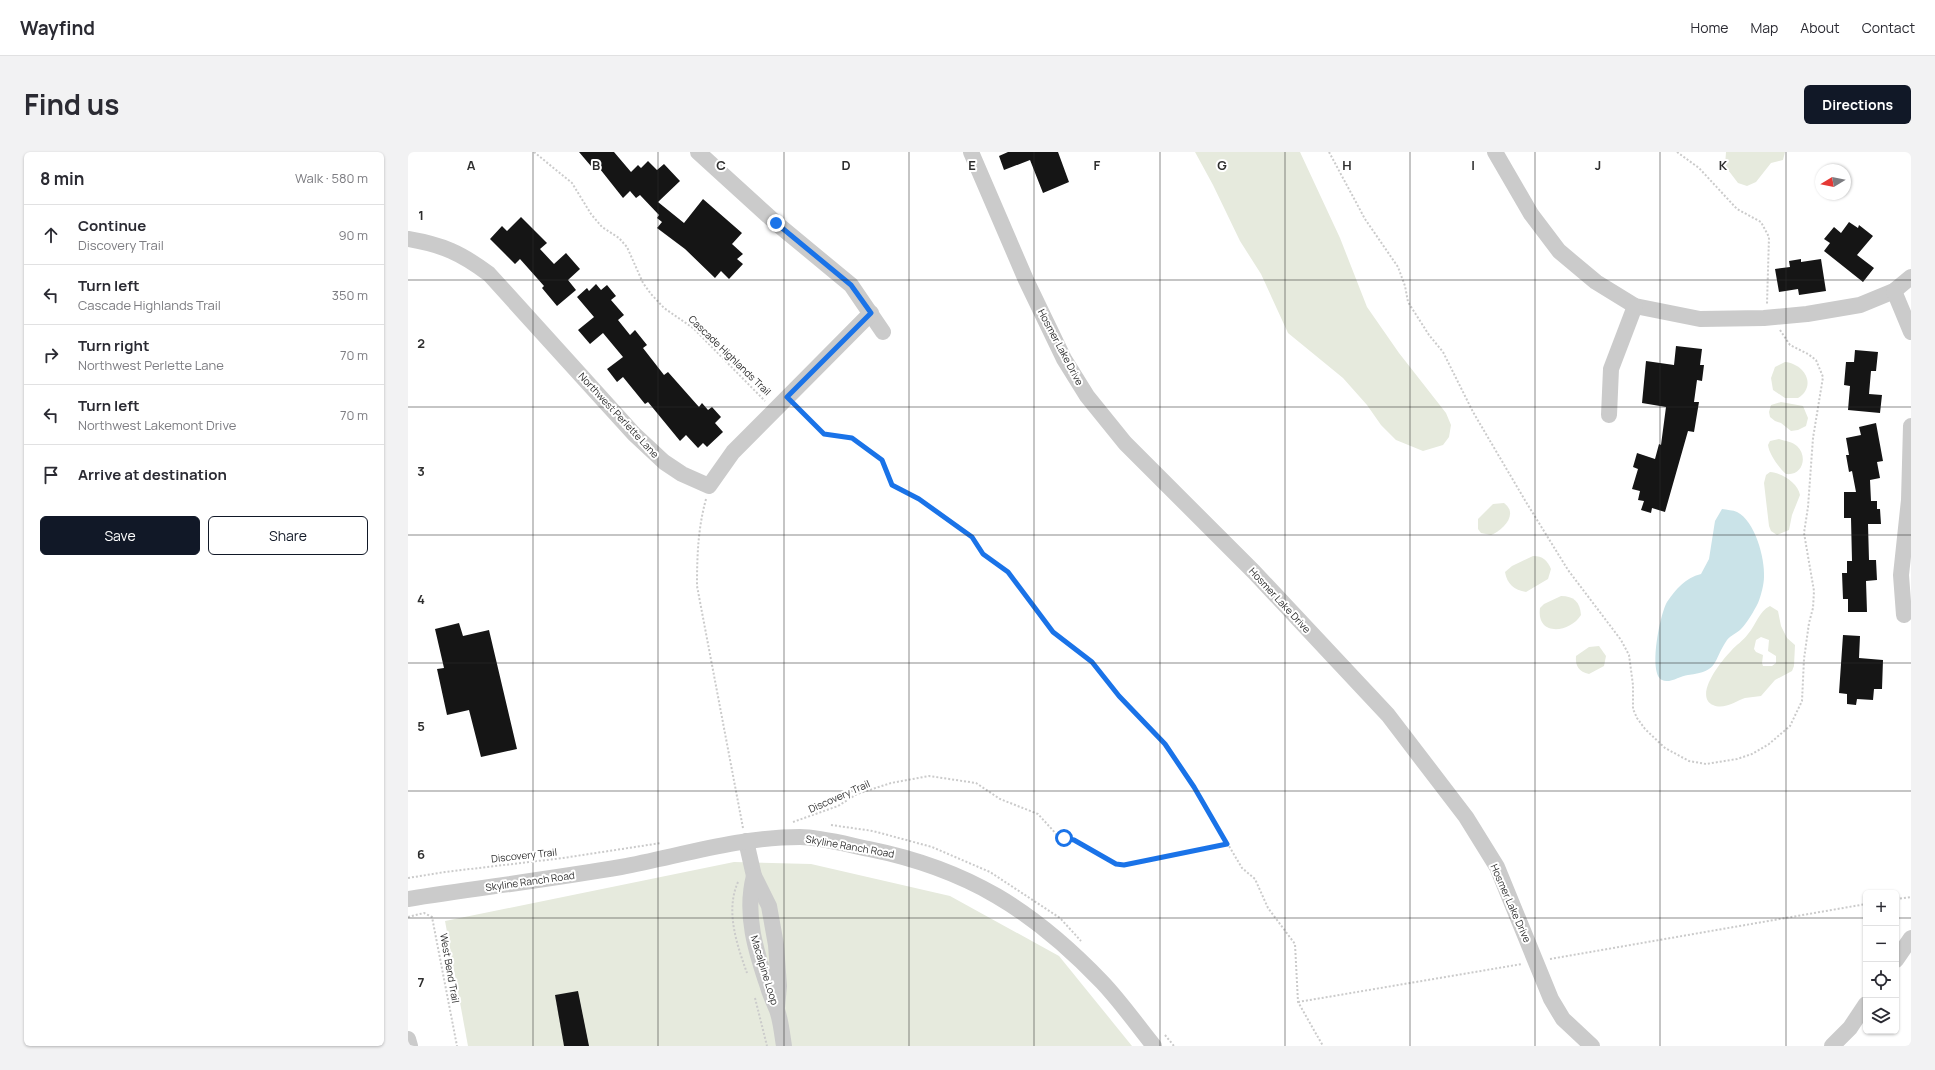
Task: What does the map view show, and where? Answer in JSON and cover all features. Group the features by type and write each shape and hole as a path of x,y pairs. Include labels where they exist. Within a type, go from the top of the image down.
{"street":[{"path":"698,152 776,223 851,285 883,332"},
{"name":"Hosmer Lake Drive","path":"971,152 1026,280 1064,359 1087,396 1125,443 1254,572 1388,715 1466,817 1497,867 1551,999 1563,1020 1592,1046"},
{"path":"1496,152 1531,214 1559,251 1596,282 1635,306 1700,319 1772,318 1860,305 1894,291 1911,277"},
{"name":"Northwest Perlette Lane","path":"408,239 447,249 468,258 489,274 644,443 664,462 682,474 709,486"},
{"path":"1894,291 1911,332"},
{"path":"1609,415 1611,369 1635,306"},
{"path":"709,486 732,452 871,313"},
{"path":"1904,615 1901,575 1910,500 1911,426"},
{"name":"Skyline Ranch Road","path":"408,899 579,874 746,841 801,837 899,855 949,871 1002,899 1032,918 1066,947 1103,983 1154,1046"},
{"name":"Macalpine Loop","path":"746,841 754,876 769,906 776,945 779,986 777,1010 784,1046"},
{"path":"1899,956 1911,938"},
{"path":"1832,1046 1850,1028 1863,1008"},
{"path":"408,1039 410,1046"}],"path":[{"name":"Cascade Highlands Trail","path":"534,152 572,183 591,214 602,227 619,238 627,247 643,283 664,308 693,328 775,410"},
{"path":"1329,152 1364,219 1398,267 1405,286 1408,302 1429,335 1443,352 1473,412 1526,502 1568,570 1621,640 1629,655 1633,685 1633,709 1637,718 1644,729 1665,748 1689,761 1706,764 1737,760 1770,744 1790,726 1802,701 1804,659 1809,623 1814,608 1814,591 1804,533 1808,507 1813,438 1823,377 1816,360 1790,345 1767,311 1766,290 1770,237 1767,231 1761,222 1737,209 1699,168 1677,152"},
{"path":"787,397 824,434 852,438 882,460 892,485 919,499 972,537 983,554 1008,572 1053,632 1092,662 1119,696 1165,744 1194,787 1242,868 1255,879 1268,908 1295,944 1298,1002 1323,1046"},
{"path":"709,486 700,520 697,549 697,586 746,841"},
{"name":"Discovery Trail","path":"788,824 816,816 822,811 838,806 857,794 891,783 929,776 976,784 1000,799 1038,814 1058,836 1074,840 1116,864 1124,865 1227,844"},
{"name":"Discovery Trail","path":"408,878 445,872 563,858 667,842"},
{"path":"1899,899 1911,897"},
{"path":"1298,1002 1863,905"},
{"name":"West Bend Trail","path":"408,916 424,913 432,917 457,1046"}],"shaded area":[{"path":"1195,152 1300,152 1340,238 1367,307 1399,353 1446,413 1451,425 1449,437 1443,445 1423,451 1396,440 1381,425 1367,405 1343,378 1288,333 1261,274 1240,241"},
{"path":"1726,152 1785,152 1783,160 1771,163 1756,182 1747,186 1738,183 1725,166"},
{"path":"1785,362 1798,367 1806,376 1808,382 1807,388 1798,398 1785,398 1773,390 1771,378 1775,367"},
{"path":"1781,402 1803,406 1808,418 1806,426 1798,430 1791,431 1770,417 1769,412 1771,405"},
{"path":"1779,439 1797,446 1802,455 1803,460 1800,469 1792,474 1786,474 1777,465 1769,449 1768,445 1770,441"},
{"path":"1770,472 1779,474 1789,479 1796,486 1800,495 1792,515 1789,530 1777,535 1771,531 1769,526 1764,483 1766,475"},
{"path":"1504,503 1510,512 1508,521 1496,533 1491,535 1481,533 1478,529 1478,519 1493,504"},
{"path":"1533,556 1542,558 1548,563 1551,569 1548,579 1526,592 1518,590 1509,583 1505,572 1512,566"},
{"path":"1561,596 1569,597 1576,601 1578,603 1581,615 1569,626 1555,629 1548,628 1543,624 1540,617 1540,608 1544,604"},
{"path":"1770,606 1778,611 1781,626 1787,638 1795,645 1794,666 1792,671 1775,680 1761,696 1745,698 1726,706 1713,705 1708,700 1706,694 1711,678 1722,662 1751,630 1766,608","holes":["1761,637 1769,640 1768,651 1776,656 1776,663 1772,666 1763,666 1763,655 1756,652 1754,649 1756,640"]},
{"path":"1599,646 1606,656 1604,666 1589,674 1580,670 1576,663 1576,656 1589,647"},
{"path":"734,862 811,864 950,896 1059,956 1132,1046 468,1046 445,921"}],"water":[{"path":"1722,509 1732,510 1743,517 1749,523 1758,541 1764,569 1760,597 1748,620 1741,629 1727,640 1714,664 1710,668 1705,671 1668,681 1662,680 1658,675 1656,667 1656,655 1661,618 1664,609 1670,597 1677,588 1690,578 1701,574 1709,559 1715,521"}],"building":[{"path":"579,152 614,152 631,172 638,165 641,168 648,161 657,170 664,164 680,181 658,202 684,223 703,199 742,233 732,244 743,254 737,259 743,264 729,279 721,271 715,278 685,249 657,228 662,222 657,218 659,215 640,195 636,198 630,191 623,198 600,169 596,172"},
{"path":"1008,152 1058,152 1069,182 1043,193 1030,160 1004,170 999,156"},
{"path":"521,217 547,243 540,249 554,264 566,253 580,269 568,280 576,290 557,306 542,288 544,286 520,259 515,264 490,239 502,226 507,231"},
{"path":"1849,222 1858,228 1859,225 1873,236 1857,255 1874,268 1863,282 1824,251 1830,243 1824,239 1834,227 1841,233"},
{"path":"1801,259 1801,262 1821,259 1826,291 1799,295 1798,289 1779,292 1775,269 1790,267 1789,261"},
{"path":"596,284 601,290 607,285 616,296 611,300 624,315 618,320 630,335 635,330 647,345 643,348 664,375 668,372 699,407 702,403 708,410 712,407 721,417 715,423 723,432 707,447 703,443 698,448 686,435 680,441 648,402 645,404 623,377 617,382 607,369 623,357 603,333 590,344 578,330 594,317 577,297 587,288 589,291"},
{"path":"1676,346 1702,349 1700,365 1704,365 1702,381 1697,380 1694,402 1699,402 1694,432 1688,431 1665,512 1652,508 1651,513 1641,510 1644,501 1638,500 1640,491 1632,489 1638,469 1633,467 1637,453 1655,459 1659,444 1661,445 1666,407 1642,403 1646,361 1674,365"},
{"path":"1855,350 1878,352 1876,371 1871,371 1869,394 1882,395 1880,413 1848,410 1850,386 1844,385 1846,362 1854,362"},
{"path":"1876,423 1883,461 1877,462 1880,478 1870,480 1871,501 1877,501 1877,509 1880,509 1881,524 1868,524 1869,560 1876,560 1877,580 1866,581 1867,612 1848,612 1848,599 1843,599 1842,573 1847,573 1847,561 1852,561 1851,518 1844,518 1844,492 1856,492 1852,471 1849,472 1846,455 1849,455 1846,438 1861,435 1859,427"},
{"path":"459,623 463,636 489,630 517,749 481,757 469,710 447,715 437,669 444,668 435,629"},
{"path":"1843,635 1860,636 1859,658 1883,660 1882,689 1874,689 1873,700 1857,699 1856,705 1847,704 1847,694 1839,693"},
{"path":"578,991 589,1046 564,1046 555,995"}],"route":[{"path":"776,223 851,285 871,313 787,397 824,434 852,438 882,460 892,485 919,499 972,537 983,554 1008,572 1025,592 1053,632 1092,662 1119,696 1165,744 1194,787 1227,844 1124,865 1116,864 1107,860 1074,840 1064,838"}]}
